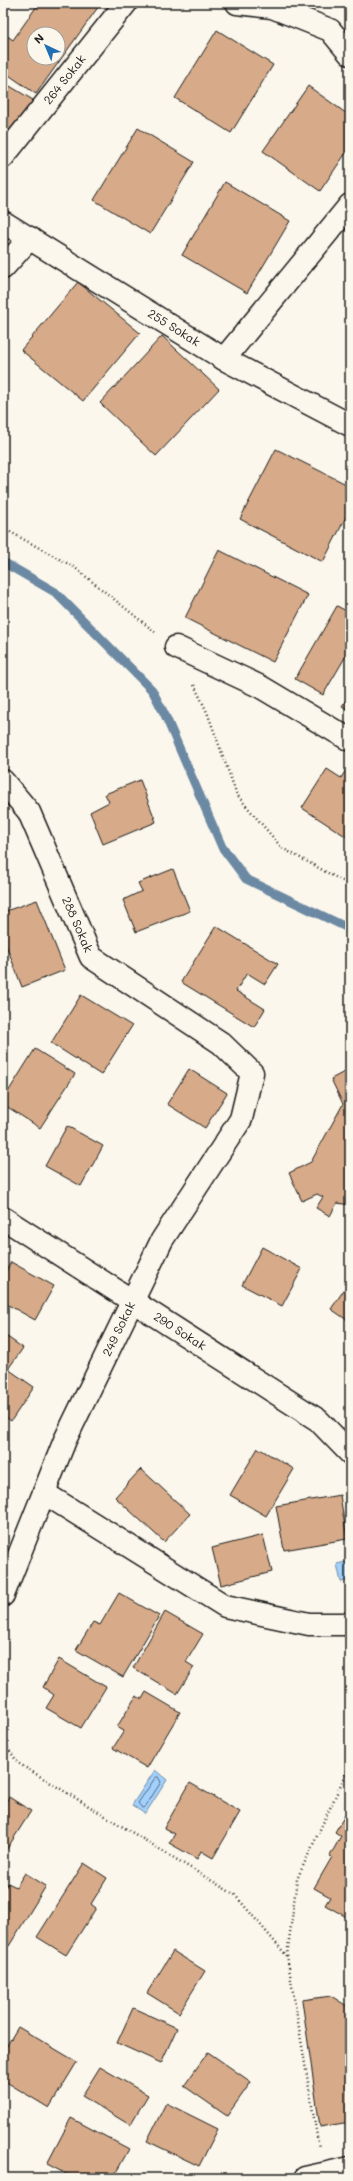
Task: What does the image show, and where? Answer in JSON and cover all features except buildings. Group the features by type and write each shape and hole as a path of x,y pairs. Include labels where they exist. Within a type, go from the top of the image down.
{"street":[{"name":"264 Sokak","path":"3,157 126,3"},
{"path":"237,3 272,7 330,30 350,54"},
{"path":"224,359 350,205"},
{"name":"255 Sokak","path":"3,222 224,359 350,425"},
{"path":"3,268 30,238"},
{"path":"176,647 262,687 350,740"},
{"name":"288 Sokak","path":"3,781 29,812 91,957 221,1043 252,1073"},
{"name":"249 Sokak","path":"3,1595 64,1440 162,1240 241,1120 252,1073"},
{"name":"290 Sokak","path":"3,1218 318,1420 350,1453"},
{"path":"44,1493 225,1606 309,1624 350,1624"},
{"path":"314,2176 350,2168"}],"path":[{"path":"3,528 74,567 136,619 176,647 207,712 237,796 282,848 350,885"},
{"path":"3,1741 18,1763 235,1895 287,1956"},
{"path":"314,2176 287,1956 298,1879 350,1765"}],"water":[{"path":"350,1561 350,1580 341,1582 337,1564"},
{"path":"155,1770 167,1780 145,1814 132,1805"}],"waterway":[{"path":"3,562 55,592 152,690 165,715 222,847 246,879 350,929"}]}
